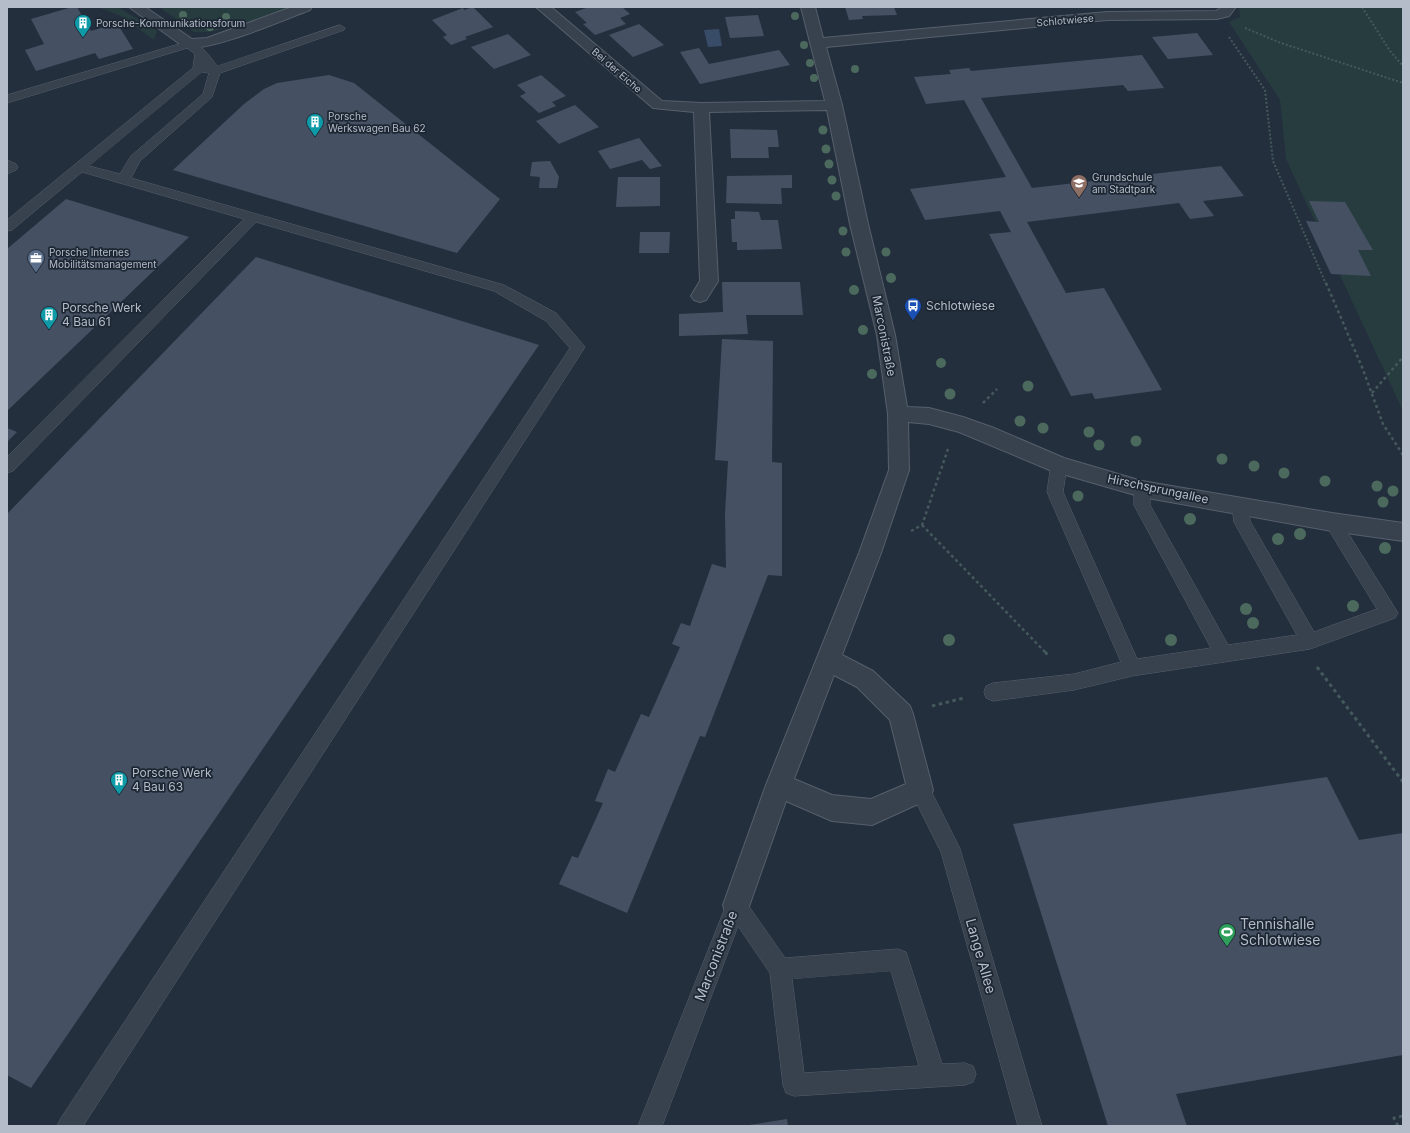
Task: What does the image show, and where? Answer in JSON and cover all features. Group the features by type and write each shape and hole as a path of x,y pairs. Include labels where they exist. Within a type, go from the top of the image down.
{"street":[{"path":"136,7 164,25 189,44 209,42 305,7"},
{"name":"Bei der Eiche","path":"543,7 658,105 701,108 834,105"},
{"name":"Marconistraße","path":"736,905 779,785 870,553 899,470 898,414 886,334 859,224 834,105 808,7"},
{"path":"1217,15 1224,13 1229,7"},
{"name":"Schlotwiese","path":"818,43 842,42 1104,11 1217,15"},
{"path":"700,296 709,281 701,108"},
{"name":"Hirschsprungallee","path":"898,414 929,416 963,425 1059,465 1142,489 1332,522 1403,532"},
{"path":"779,785 832,808 872,812 920,790 901,714 864,679 829,660"}],"lane":[{"path":"198,69 215,71 340,28"},
{"path":"7,99 189,44 201,53 215,71"},
{"path":"7,227 198,69 201,53"},
{"path":"123,180 135,159 208,95 215,71"},
{"path":"69,1126 578,347 551,316 499,288 80,167"},
{"path":"7,466 253,217"},
{"path":"1059,465 1055,492 1132,668"},
{"path":"1142,489 1142,505 1223,654"},
{"path":"1240,506 1242,522 1304,642"},
{"path":"993,692 1074,682 1132,668 1304,642 1388,613 1332,522"},
{"name":"Lange Allee","path":"920,790 950,849 1030,1126"},
{"path":"736,905 780,969 794,1085 965,1074"},
{"name":"Marconistraße","path":"650,1126 736,905"},
{"path":"780,969 898,960 934,1076"}],"path":[{"path":"1362,7 1390,51 1403,66"},
{"path":"1217,15 1281,43 1403,83"},
{"path":"1217,15 1232,42 1265,90 1273,161 1372,393 1383,424 1403,454"},
{"path":"1372,393 1403,357"},
{"path":"922,525 1074,682"},
{"path":"1304,642 1403,782"},
{"path":"901,714 993,692"},
{"path":"1398,1126 1394,1118 1403,1116"}],"green space":[{"path":"98,7 118,7 157,31 154,40 121,16"},
{"path":"159,7 292,7 245,24 210,32 194,32"},
{"path":"1239,7 1403,7 1403,411 1286,159 1280,100 1229,22 1240,17"}],"water":[{"path":"719,29 722,46 708,47 704,30"}],"building":[{"name":"Porsche-Kommunikationsforum","path":"72,7 77,7 91,31 117,23 133,49 99,59 95,53 36,71 25,50 44,44 31,19"},
{"path":"473,7 493,27 465,37 467,39 451,45 443,37 447,35 432,20 463,8 464,10"},
{"path":"589,7 622,7 630,14 620,18 626,24 595,35 583,24 587,23 575,12"},
{"path":"845,7 894,7 897,15 862,16 863,19 849,20"},
{"path":"758,15 764,36 730,38 725,17"},
{"path":"639,24 664,45 633,57 609,35"},
{"path":"1197,33 1213,55 1168,59 1152,37"},
{"path":"508,34 531,55 494,69 471,47"},
{"path":"699,48 709,64 779,50 790,65 700,84 680,52"},
{"path":"1142,55 1164,88 1128,91 1123,85 981,98 1032,188 1221,166 1244,196 1203,201 1214,216 1190,219 1179,203 1027,222 1066,293 1104,288 1162,390 1095,399 1092,393 1071,396 989,234 1011,232 1000,211 925,220 910,189 1006,177 964,100 926,104 914,77 951,74 949,70 969,68 971,71"},
{"name":"Porsche Werkswagen Bau 62","path":"329,75 354,83 500,199 457,253 173,170 244,104 264,89 277,83"},
{"path":"541,75 566,96 552,102 556,106 539,113 520,96 526,93 517,85"},
{"path":"575,105 599,127 559,144 536,121"},
{"path":"730,129 777,130 779,147 768,147 769,158 731,158"},
{"path":"639,138 662,166 650,169 642,160 610,169 598,151"},
{"path":"550,161 559,177 557,188 539,188 540,177 530,176 532,162"},
{"path":"792,175 792,188 781,188 782,204 726,203 727,176"},
{"path":"618,177 660,177 660,206 616,207"},
{"name":"Porsche Werk 4 Bau 61","path":"66,199 189,237 7,411 7,249"},
{"path":"1309,201 1345,202 1373,250 1358,250 1371,276 1331,274 1306,221 1319,222"},
{"path":"735,211 759,212 761,220 778,220 782,249 737,250 737,242 732,242 731,219 735,219"},
{"path":"640,232 670,232 669,253 639,253"},
{"name":"Porsche Werk 4 Bau 63","path":"256,257 539,345 31,1088 7,1075 7,514"},
{"path":"722,282 800,282 803,315 746,315 748,334 679,336 679,314 723,312"},
{"path":"722,339 773,341 772,462 782,463 782,576 768,575 705,737 700,736 627,913 559,884 572,856 578,858 603,803 595,801 608,769 615,772 641,714 649,717 680,647 672,644 681,623 690,626 712,564 726,568 725,514 728,461 715,460"},
{"path":"7,428 17,432 7,442"},
{"name":"Tennishalle Schlotwiese","path":"1327,777 1359,840 1403,833 1403,1055 1176,1094 1187,1126 1108,1126 1013,824"},
{"path":"787,1119 788,1126 749,1125"}],"place":[{"name":"Porsche-Kommunikationsforum","path":"83,38"},
{"name":"Porsche Werkswagen Bau 62","path":"315,137"},
{"name":"Grundschule am Stadtpark","path":"1079,198"},
{"name":"Porsche Internes Mobilitätsmanagement","path":"36,273"},
{"name":"Schlotwiese","path":"913,321"},
{"name":"Porsche Werk 4 Bau 61","path":"49,330"},
{"name":"Porsche Werk 4 Bau 63","path":"119,795"},
{"name":"Tennishalle Schlotwiese","path":"1227,947"}]}
